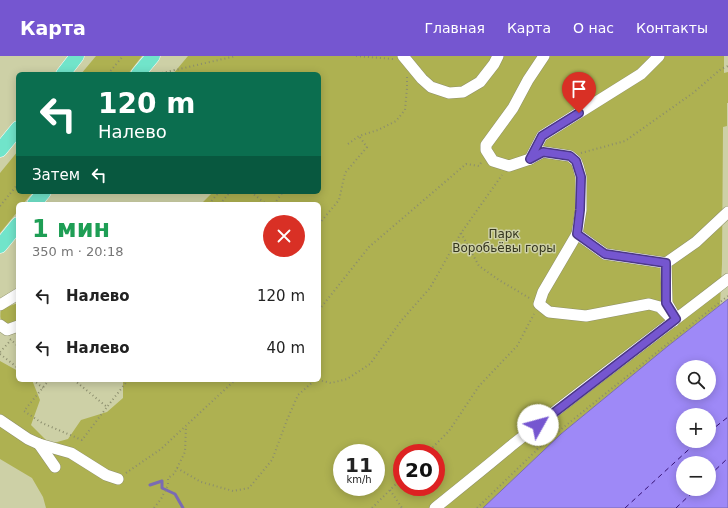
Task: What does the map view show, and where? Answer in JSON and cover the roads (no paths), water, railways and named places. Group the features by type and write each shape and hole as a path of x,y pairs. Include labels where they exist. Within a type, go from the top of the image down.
{"main road":[{"path":"64,72 77,56"},
{"path":"140,72 153,56"},
{"path":"0,150 16,130"},
{"path":"36,202 42,194"},
{"path":"0,246 16,226"}],"lane":[{"path":"405,58 422,79 431,87 449,93 463,92 480,82 494,64 498,56"},
{"path":"544,56 528,80 513,108 486,145 486,150 493,161 509,166 530,159 543,152 570,156 576,161 581,177 580,210 577,234 543,292 539,304 549,312 586,316 649,304 660,307 675,320"},
{"path":"530,159 542,136 641,74 659,56"},
{"path":"577,234 605,254 666,263 696,242 728,212"},
{"path":"666,263 666,303 675,320"},
{"path":"435,508 511,446 728,278"},
{"path":"0,305 16,295"},
{"path":"0,325 7,330 16,327"},
{"path":"0,420 28,439 39,444 71,453 106,475 118,478"},
{"path":"39,444 55,467"}],"waterway":[{"path":"150,485 162,481 162,488 175,494 183,508"}],"park label":[{"name":"Парк Воробьёвы горы","path":"504,241"}]}
